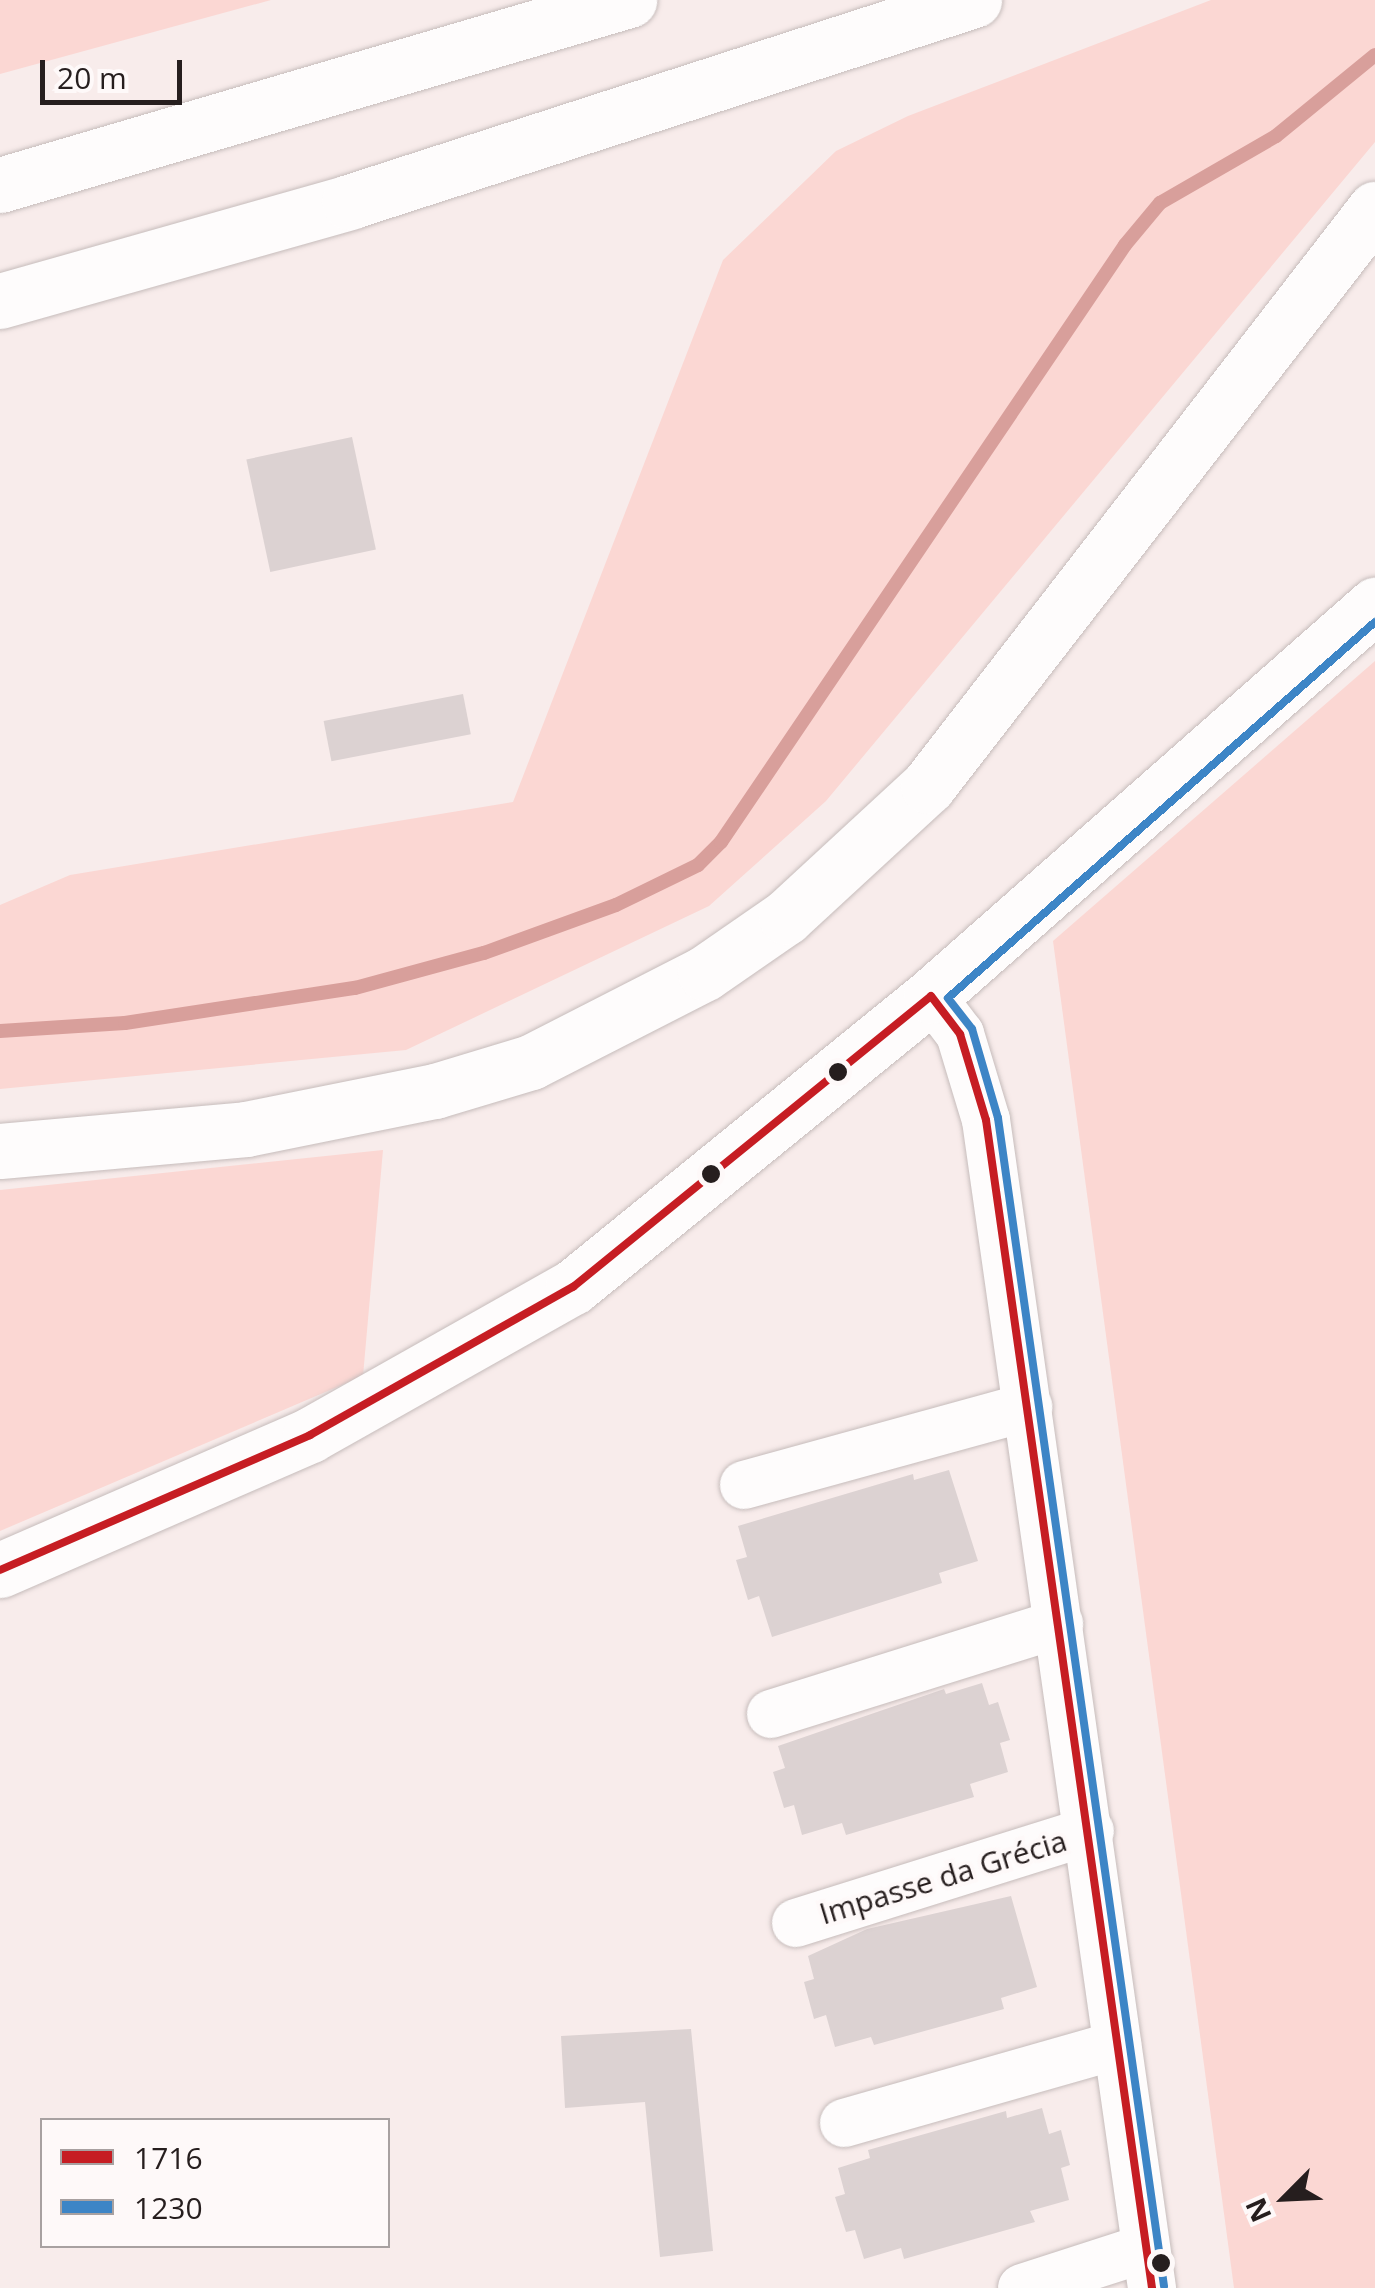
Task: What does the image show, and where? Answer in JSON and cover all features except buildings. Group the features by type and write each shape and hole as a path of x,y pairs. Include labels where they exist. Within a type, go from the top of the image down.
{"main road":[{"path":"0,185 629,0"},
{"path":"0,301 349,202 974,0"},
{"path":"0,1151 246,1129 435,1091 531,1062 705,974 786,917 928,786 1375,209"},
{"path":"0,1570 310,1434 572,1287 931,996 1375,605"}],"street":[{"path":"931,996 960,1034 978,1089 1090,1831 1149,2268 1022,2288"},
{"path":"744,1485 1028,1407"},
{"path":"771,1714 1059,1624"},
{"name":"Impasse da Grécia","path":"796,1923 1090,1831"},
{"path":"844,2123 1117,2045"}],"shaded area":[{"path":"0,0 271,0 0,74"},
{"path":"1211,0 1375,0 1375,142 826,801 709,906 406,1050 0,1089 0,905 70,875 513,802 723,260 836,151 908,116"},
{"path":"1375,661 1375,2288 1234,2288 1053,941"},
{"path":"383,1150 363,1376 0,1531 0,1190"}],"waterway":[{"path":"0,1031 125,1023 355,988 484,953 616,905 698,865 721,842 1125,245 1160,203 1276,136 1375,55"}],"transit line":[{"name":"1230","path":"1164,2286 998,1118 972,1029 948,998 1375,622"},
{"name":"1716","path":"931,996 960,1034 986,1120 1152,2288"},
{"name":"1716","path":"0,1570 310,1435 573,1287 931,996"}]}
